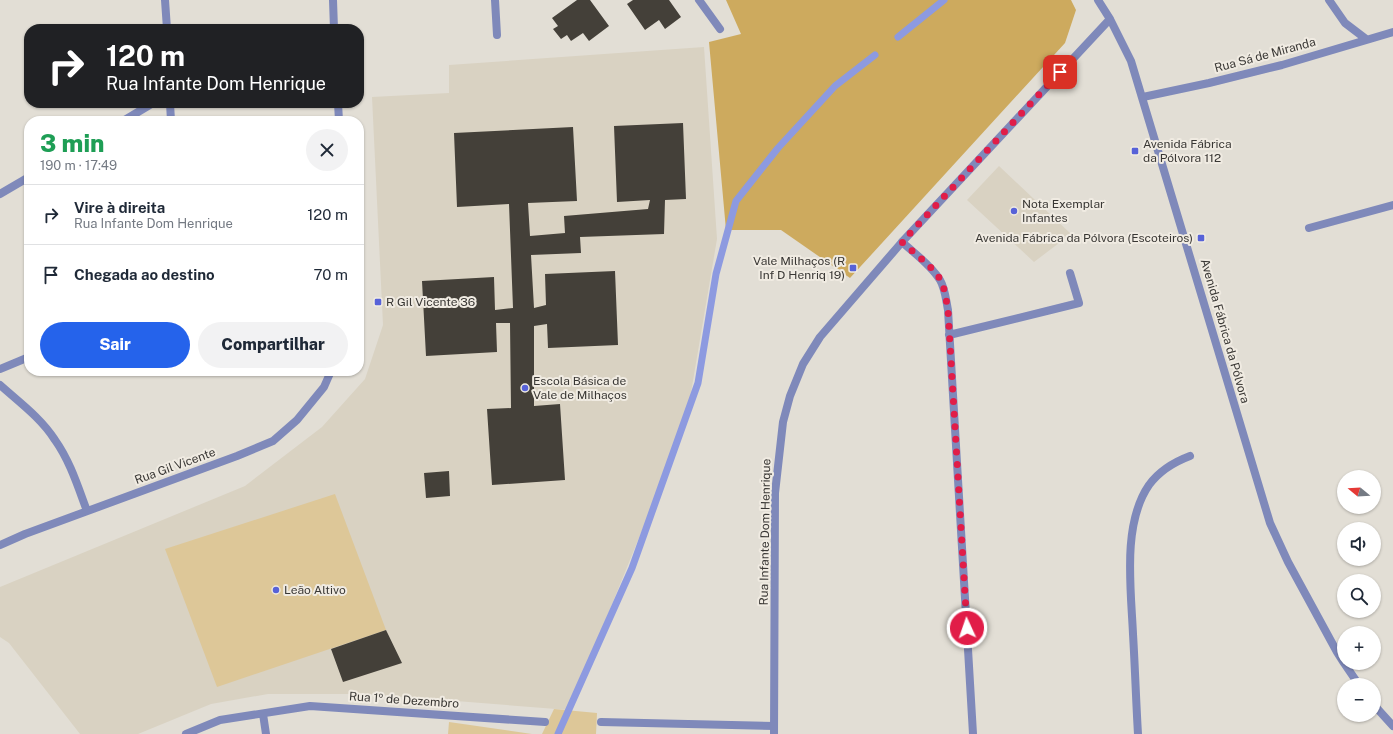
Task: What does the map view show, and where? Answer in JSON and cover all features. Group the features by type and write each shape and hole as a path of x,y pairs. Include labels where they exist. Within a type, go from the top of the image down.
{"street":[{"path":"165,0 167,24"},
{"path":"333,0 334,24"},
{"path":"495,0 497,35"},
{"path":"699,0 720,29"},
{"name":"Avenida Fábrica da Pólvora","path":"1098,0 1110,19 1131,61 1143,96 1270,523 1291,568 1337,652"},
{"path":"1329,0 1345,23 1366,39"},
{"name":"Rua Infante Dom Henrique","path":"774,730 775,493 783,422 790,396 803,364 820,337 902,242 1110,19"},
{"name":"Rua Sá de Miranda","path":"1143,96 1209,83 1282,65 1393,32"},
{"path":"131,116 145,108"},
{"path":"0,194 24,180"},
{"path":"1309,228 1393,205"},
{"path":"902,242 940,279 947,304 974,734"},
{"path":"949,335 1079,303 1070,273"},
{"path":"0,369 24,359"},
{"name":"Rua Gil Vicente","path":"0,546 25,534 237,456 273,441 297,420 324,387 329,376"},
{"path":"0,385 42,423 55,439 66,459 87,511"},
{"path":"1138,734 1130,563 1133,529 1139,506 1149,486 1166,468 1174,462 1190,456"},
{"name":"Rua 1º de Dezembro","path":"186,734 220,720 310,706 545,722"},
{"path":"1381,713 1393,726"},
{"path":"262,714 266,734"},
{"path":"601,722 774,730"}],"shaded area":[{"path":"726,0 1071,0 1076,10 1065,43 850,278 781,230 726,230 709,42 741,34"},
{"name":"Escola Básica de Vale de Milhaços","path":"704,47 717,239 686,422 569,710 367,694 268,694 211,704 138,734 80,734 9,643 0,637 0,587 245,486 322,427 365,379 383,325 372,97 449,93 449,65"},
{"name":"Nota Exemplar Infantes","path":"999,166 1071,234 1034,262 967,200"},
{"name":"Leão Altivo","path":"335,494 386,630 217,687 165,549"},
{"path":"554,709 597,713 596,734 542,734"},
{"path":"449,722 532,734 448,734"}],"building":[{"path":"577,0 590,0 609,26 589,41 583,33 571,41 567,35 561,39 553,29 558,26 552,18"},
{"path":"633,0 669,0 681,17 665,29 659,20 645,30 627,4"},
{"path":"683,123 686,199 665,200 664,234 580,237 581,253 531,255 534,308 546,305 545,274 615,271 618,345 548,348 547,324 534,326 534,406 560,404 565,480 492,485 487,409 511,408 510,323 496,323 497,352 426,356 422,281 494,277 495,310 513,308 509,204 457,207 454,133 573,127 577,201 528,203 530,236 565,233 564,216 648,209 650,200 617,202 614,126"},
{"path":"449,471 450,496 426,498 424,473"},
{"path":"386,630 402,663 343,682 331,649"}],"waterway":[{"path":"898,37 944,0"},
{"path":"558,734 632,568 698,383 716,274 736,201 778,148 835,86 875,55"}],"place":[{"name":"Avenida Fábrica da Pólvora 112","path":"1135,151"},
{"name":"Nota Exemplar Infantes","path":"1014,211"},
{"name":"Avenida Fábrica da Pólvora (Escoteiros)","path":"1201,238"},
{"name":"Vale Milhaços (R Inf D Henriq 19)","path":"853,268"},
{"name":"R Gil Vicente 36","path":"378,302"},
{"name":"Escola Básica de Vale de Milhaços","path":"525,388"},
{"name":"Leão Altivo","path":"276,590"}],"route":[{"path":"967,628 948,310 945,293 940,279 902,242 1060,72"}]}
